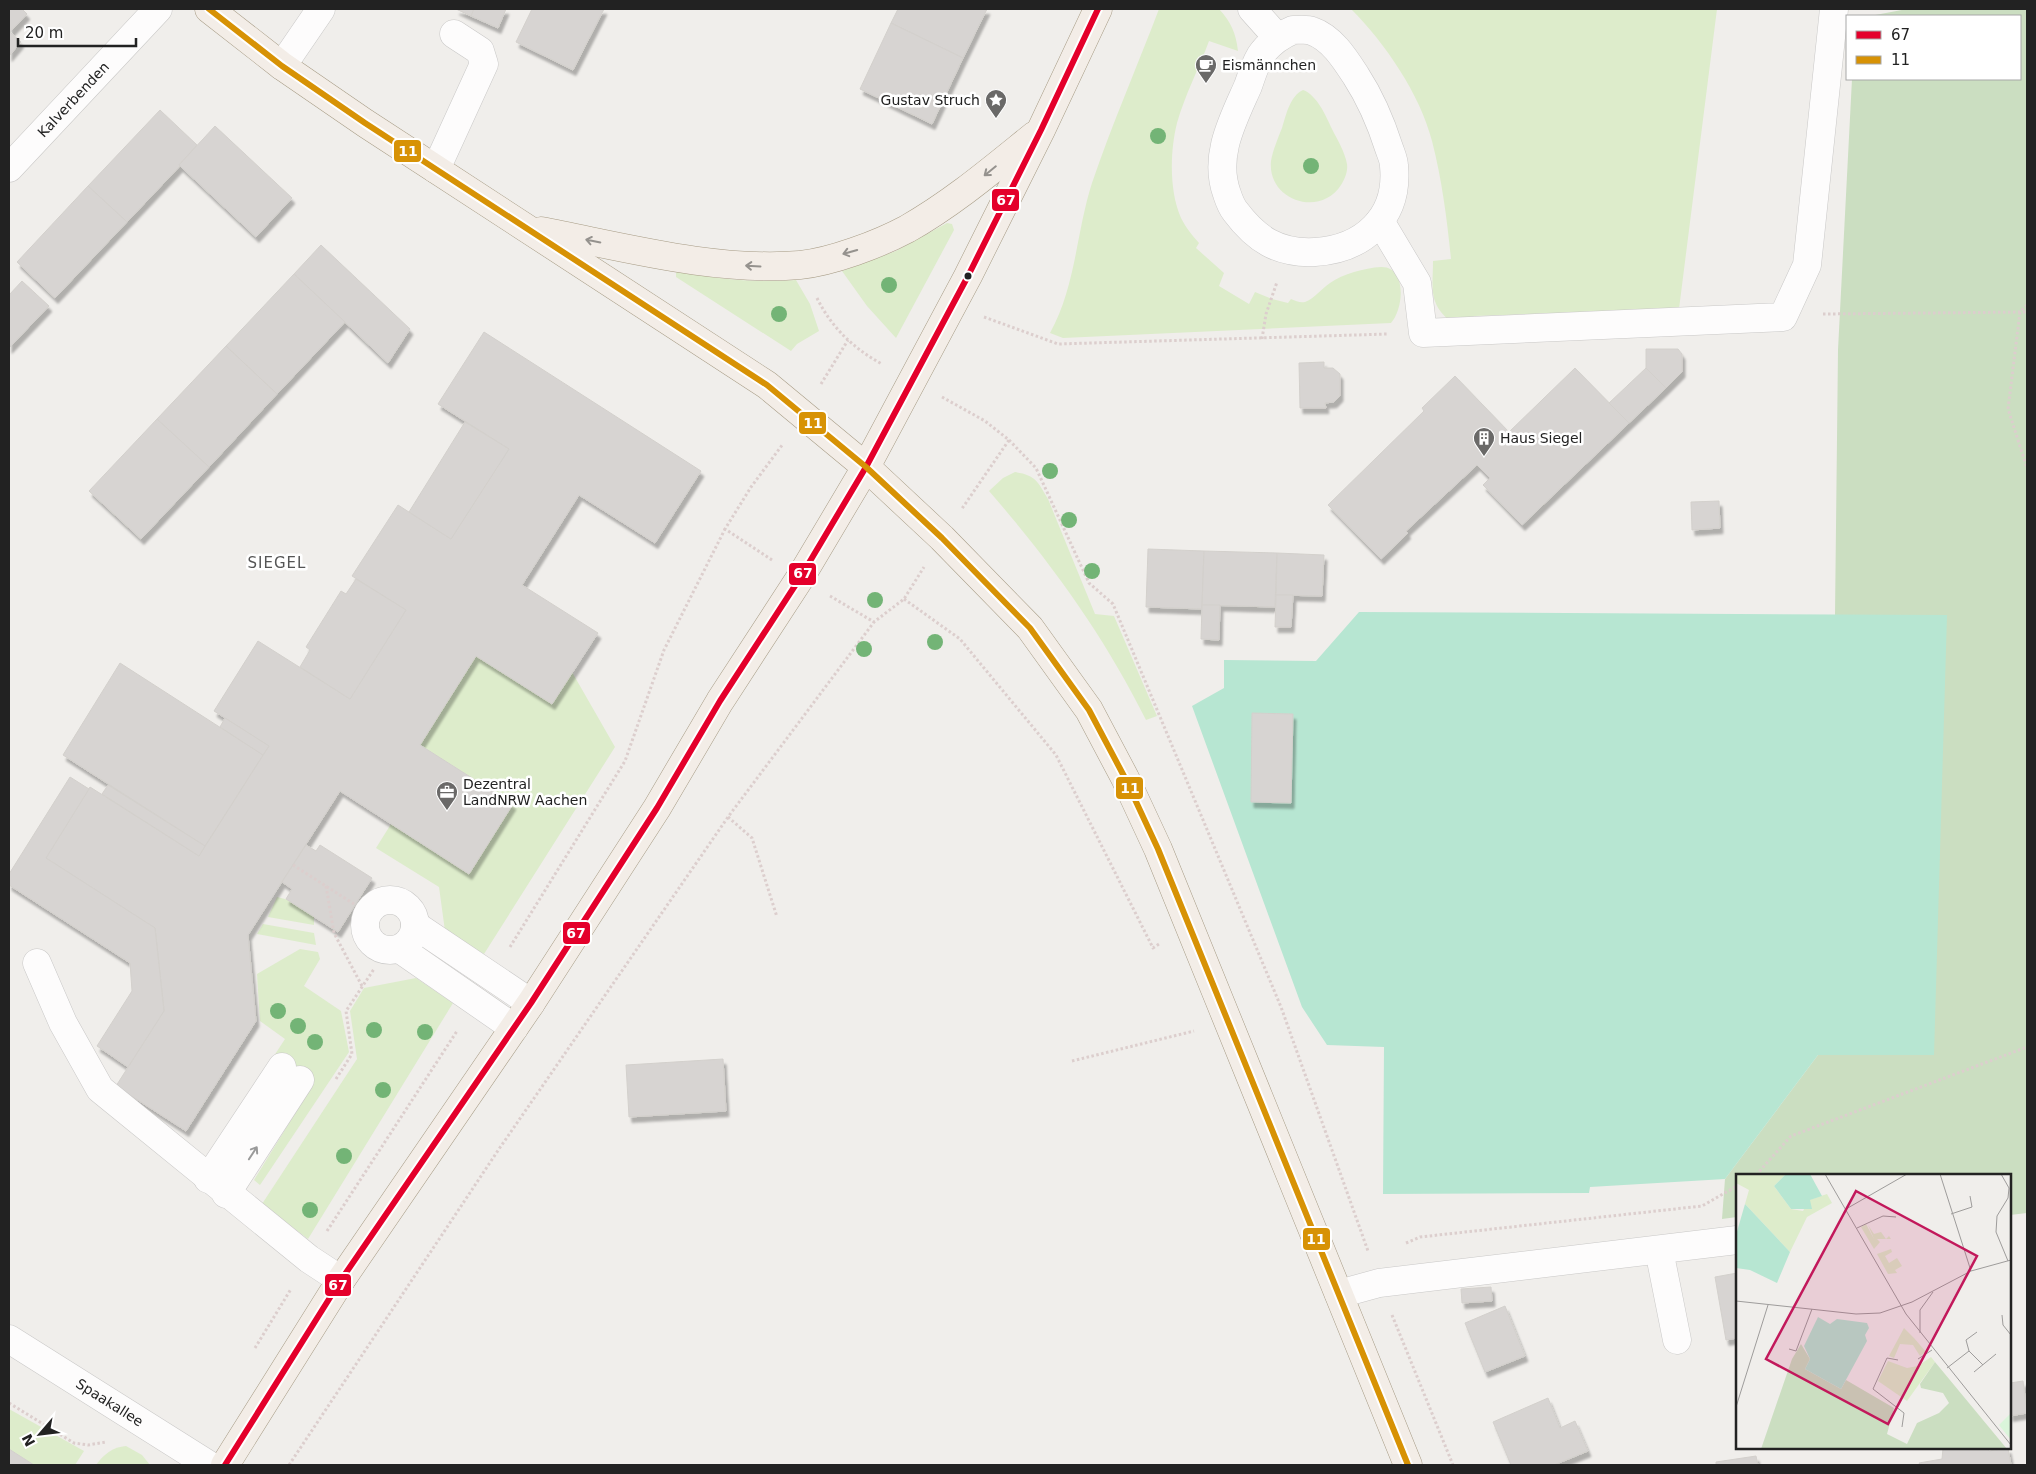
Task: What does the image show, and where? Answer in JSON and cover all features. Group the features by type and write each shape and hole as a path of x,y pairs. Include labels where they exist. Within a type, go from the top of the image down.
{"main road":[{"path":"209,9 282,66 767,386 803,413 866,467 942,538 1030,628 1089,710 1125,778 1158,849 1408,1465"},
{"path":"225,1465 341,1280 531,1003 657,808 720,701 800,578 866,467 953,306 1042,130 1098,9"},
{"path":"530,229 683,258 754,266 802,265 856,252 906,229 954,200 1042,130"}],"street":[{"name":"Kalverbenden","path":"9,168 158,9"},
{"path":"282,66 321,9"},
{"path":"1252,9 1277,37"},
{"path":"1380,221 1417,283 1423,333 1783,317 1807,266 1834,9"},
{"path":"1293,30 1311,30 1326,38 1343,56 1367,94 1383,129 1394,166 1390,202 1380,221 1369,233 1356,242 1331,251 1308,252 1288,250 1267,243 1250,230 1233,209 1222,180 1222,155 1230,127 1262,53 1277,37 1293,30"},
{"path":"436,169 484,64 480,51 454,34"},
{"path":"393,949 411,939 415,925 414,917 410,910 396,900 380,902 373,906 368,913 365,920 368,937 373,944 393,949 514,1028"},
{"path":"415,925 531,1003"},
{"path":"37,963 63,1023 100,1089 309,1259 341,1280"},
{"path":"217,1186 291,1073"},
{"path":"1339,1294 1379,1283 1736,1240"},
{"path":"1659,1250 1677,1340"},
{"name":"Spaakallee","path":"9,1339 209,1465"}],"path":[{"path":"1262,339 1266,314 1288,250"},
{"path":"802,265 826,316 848,340 867,356 985,421 1009,440 1036,468 1089,583 1113,604 1281,1007 1379,1283 1453,1465"},
{"path":"2027,305 2020,312 2008,409 2027,468"},
{"path":"953,306 1058,344 1423,333"},
{"path":"1783,317 1810,314 2027,312"},
{"path":"848,340 803,413 769,464 751,487 725,529 800,578 874,622"},
{"path":"289,1465 499,1149 728,817 874,622 904,599 942,538 1009,440"},
{"path":"904,599 960,639 1056,755 1153,948 1188,923"},
{"path":"728,817 752,838 777,917"},
{"path":"293,865 368,913"},
{"path":"326,886 334,933 362,986"},
{"path":"330,1088 352,1054 346,1011 362,986 393,949"},
{"path":"1072,1061 1229,1023"},
{"path":"1757,1174 1791,1136 2027,1047"},
{"path":"1404,1244 1420,1237 1702,1206 1736,1187"},
{"path":"9,1403 74,1443 88,1446 111,1442"}],"green space":[{"path":"1159,9 1219,9 1230,23 1236,39 1238,51 1209,41 1180,113 1172,158 1174,196 1181,218 1199,243 1196,248 1224,273 1219,286 1249,304 1255,292 1288,303 1291,299 1303,302 1308,301 1330,283 1347,274 1381,267 1395,273 1401,289 1399,308 1391,323 1063,338 1050,333 1065,297 1092,183"},
{"path":"1351,9 1717,9 1679,309 1474,316 1474,321 1450,321 1438,308 1433,294 1433,261 1451,259 1446,214 1432,141 1419,105 1400,70 1376,37"},
{"path":"1907,9 2027,9 2027,1213 2011,1215 2011,1174 1736,1174 1736,1217 1722,1219 1725,1179 1818,1055 1933,1055 1946,615 1835,615 1838,350 1852,80 2021,80 2021,15 1875,15"},
{"path":"1303,90 1313,96 1324,112 1346,159 1346,175 1341,185 1332,195 1321,201 1297,200 1277,186 1272,175 1271,161 1274,148 1289,106"},
{"path":"947,223 952,224 954,230 896,338 867,306 842,271 896,251"},
{"path":"680,270 738,280 796,280 810,304 819,331 797,344 791,351 676,277 676,273"},
{"path":"1015,472 1032,477 1045,493 1095,614 1114,616 1157,716 1146,720 1113,659 1075,601 1034,545 989,491 1003,478"},
{"path":"1359,612 1947,615 1934,1055 1818,1055 1725,1179 1590,1187 1589,1193 1383,1194 1384,1047 1327,1045 1302,1007 1192,706 1224,688 1224,660 1316,661"},
{"path":"476,656 552,704 572,672 615,747 484,954 445,931 439,887 376,848 391,824 469,874 513,804 420,745"},
{"path":"277,897 293,901 314,914 314,925 268,917"},
{"path":"263,924 314,933 316,945 257,934"},
{"path":"300,949 318,952 320,959 304,986 341,1011 349,1052 260,1185 254,1180 312,1086 272,1059 285,1039 260,1021 257,974"},
{"path":"416,978 453,1003 308,1239 262,1204 357,1059 350,1011 364,988"},
{"path":"9,1409 84,1451 75,1465 34,1465 9,1449"},
{"path":"126,1446 142,1455 150,1465 96,1465 109,1452"}],"building":[{"path":"9,9 22,9 27,14 10,32 21,42 9,56"},
{"path":"456,9 474,9 471,16"},
{"path":"474,9 506,9 498,28 471,16"},
{"path":"532,9 604,9 573,70 516,42"},
{"path":"898,9 987,9 963,58 891,23"},
{"path":"891,23 963,58 932,124 860,89"},
{"path":"160,110 197,145 180,166 127,222 88,186"},
{"path":"215,126 292,198 256,237 179,165"},
{"path":"88,186 127,222 55,298 17,262"},
{"path":"321,245 410,329 388,363 294,274"},
{"path":"294,274 345,322 277,394 226,346"},
{"path":"22,281 49,306 9,348 9,295"},
{"path":"484,332 701,471 655,543 579,495 522,585 598,633 552,704 476,656 420,745 513,804 469,874 340,791 248,935 256,1021 186,1131 116,1086 164,1011 155,928 46,858 90,787 199,856 269,746 214,711 258,641 350,699 406,610 352,576 398,505 451,539 509,449 438,404"},
{"path":"226,346 277,394 209,467 157,419"},
{"path":"1646,349 1678,349 1682,354 1682,372 1666,388 1646,368"},
{"path":"1324,362 1324,368 1333,368 1340,374 1340,396 1334,402 1325,403 1326,408 1300,408 1299,363"},
{"name":"Haus Siegel","path":"1575,368 1629,423 1522,525 1483,485 1490,478 1477,465 1406,531 1408,533 1381,559 1328,505 1424,411 1422,408 1455,376 1509,432"},
{"path":"1646,368 1666,388 1629,423 1609,403"},
{"path":"157,419 209,467 141,539 89,491"},
{"path":"465,422 509,449 451,539 409,512"},
{"path":"1719,501 1720,528 1692,530 1691,502"},
{"path":"1148,549 1204,551 1202,609 1146,607"},
{"path":"1204,551 1277,553 1275,607 1202,605"},
{"path":"1277,553 1324,555 1322,596 1276,595"},
{"path":"356,579 406,610 350,699 300,667 310,650 306,647 341,591 346,594"},
{"path":"1276,595 1293,595 1291,627 1275,627"},
{"path":"1202,605 1220,605 1219,640 1201,639"},
{"path":"120,663 263,755 205,846 63,755"},
{"path":"1252,713 1293,714 1291,803 1251,802"},
{"path":"225,718 269,746 263,755 220,727"},
{"path":"70,777 89,789 46,858 155,928 164,1011 128,1067 97,1046 132,991 130,963 9,885 9,874"},
{"path":"108,785 205,846 199,856 102,794"},
{"path":"306,845 316,851 320,845 372,878 338,932 286,899 292,889 282,882"},
{"path":"723,1059 726,1111 629,1117 626,1065"},
{"path":"1736,1273 1736,1338 1726,1340 1715,1277"},
{"path":"1491,1287 1492,1301 1462,1303 1461,1289"},
{"path":"1505,1306 1525,1356 1485,1372 1465,1323"},
{"path":"2023,1381 2027,1413 2011,1416 2011,1383"},
{"path":"1548,1398 1560,1428 1575,1421 1588,1451 1554,1465 1511,1465 1493,1422"},
{"path":"9,1449 34,1465 9,1465"},
{"path":"1943,1449 1988,1449 1989,1451 2008,1449 2011,1465 1920,1465 1919,1463 1942,1459"},
{"path":"1756,1456 1758,1465 1716,1465 1716,1462"}],"transit line":[{"name":"11","path":"209,9 282,66 365,123 767,385 866,467 942,538 1030,628 1089,710 1125,778 1158,849 1408,1465"},
{"name":"67","path":"225,1465 341,1280 531,1003 657,808 720,701 800,578 866,467 968,276 1041,130 1098,9"}],"place":[{"name":"Eismännchen","path":"1206,84"},
{"name":"Gustav Struch","path":"996,119"},
{"name":"Haus Siegel","path":"1484,457"},
{"name":"Dezentral LandNRW Aachen","path":"447,811"}],"district":[{"name":"SIEGEL","path":"277,563"}]}
